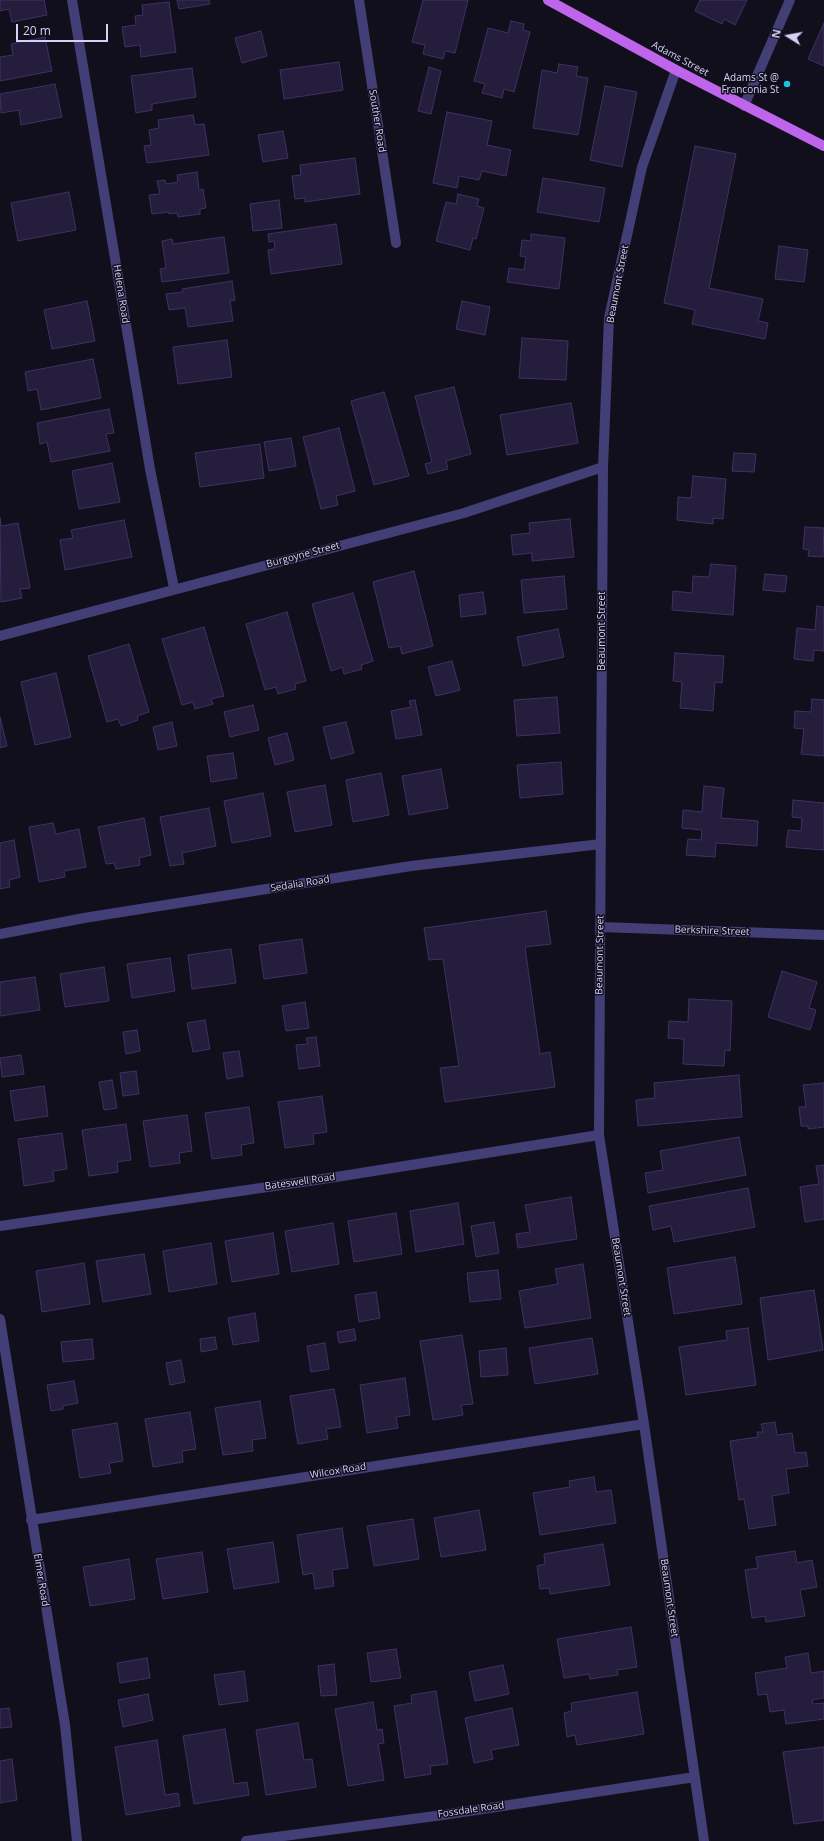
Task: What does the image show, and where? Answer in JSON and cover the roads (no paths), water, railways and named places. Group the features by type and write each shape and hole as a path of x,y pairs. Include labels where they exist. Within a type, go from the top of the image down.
{"main road":[{"name":"Adams Street","path":"548,0 744,106 824,146"}],"street":[{"name":"Helena Road","path":"72,0 150,469 174,588"},
{"name":"Souther Road","path":"359,0 396,243"},
{"path":"744,106 790,0"},
{"name":"Beaumont Street","path":"676,70 642,168 609,318 603,467 599,1135 644,1424 704,1841"},
{"name":"Burgoyne Street","path":"0,636 174,588 464,513 603,467"},
{"name":"Sedalia Road","path":"0,934 84,918 410,866 601,844"},
{"name":"Berkshire Street","path":"601,927 824,935"},
{"name":"Bateswell Road","path":"0,1226 336,1177 599,1135"},
{"name":"Elmer Road","path":"0,1319 31,1520 66,1725 77,1841"},
{"name":"Wilcox Road","path":"31,1520 644,1424"},
{"name":"Fossdale Road","path":"246,1841 443,1815 695,1777"}],"place":[{"name":"Adams St @ Franconia St","path":"787,84"}]}
